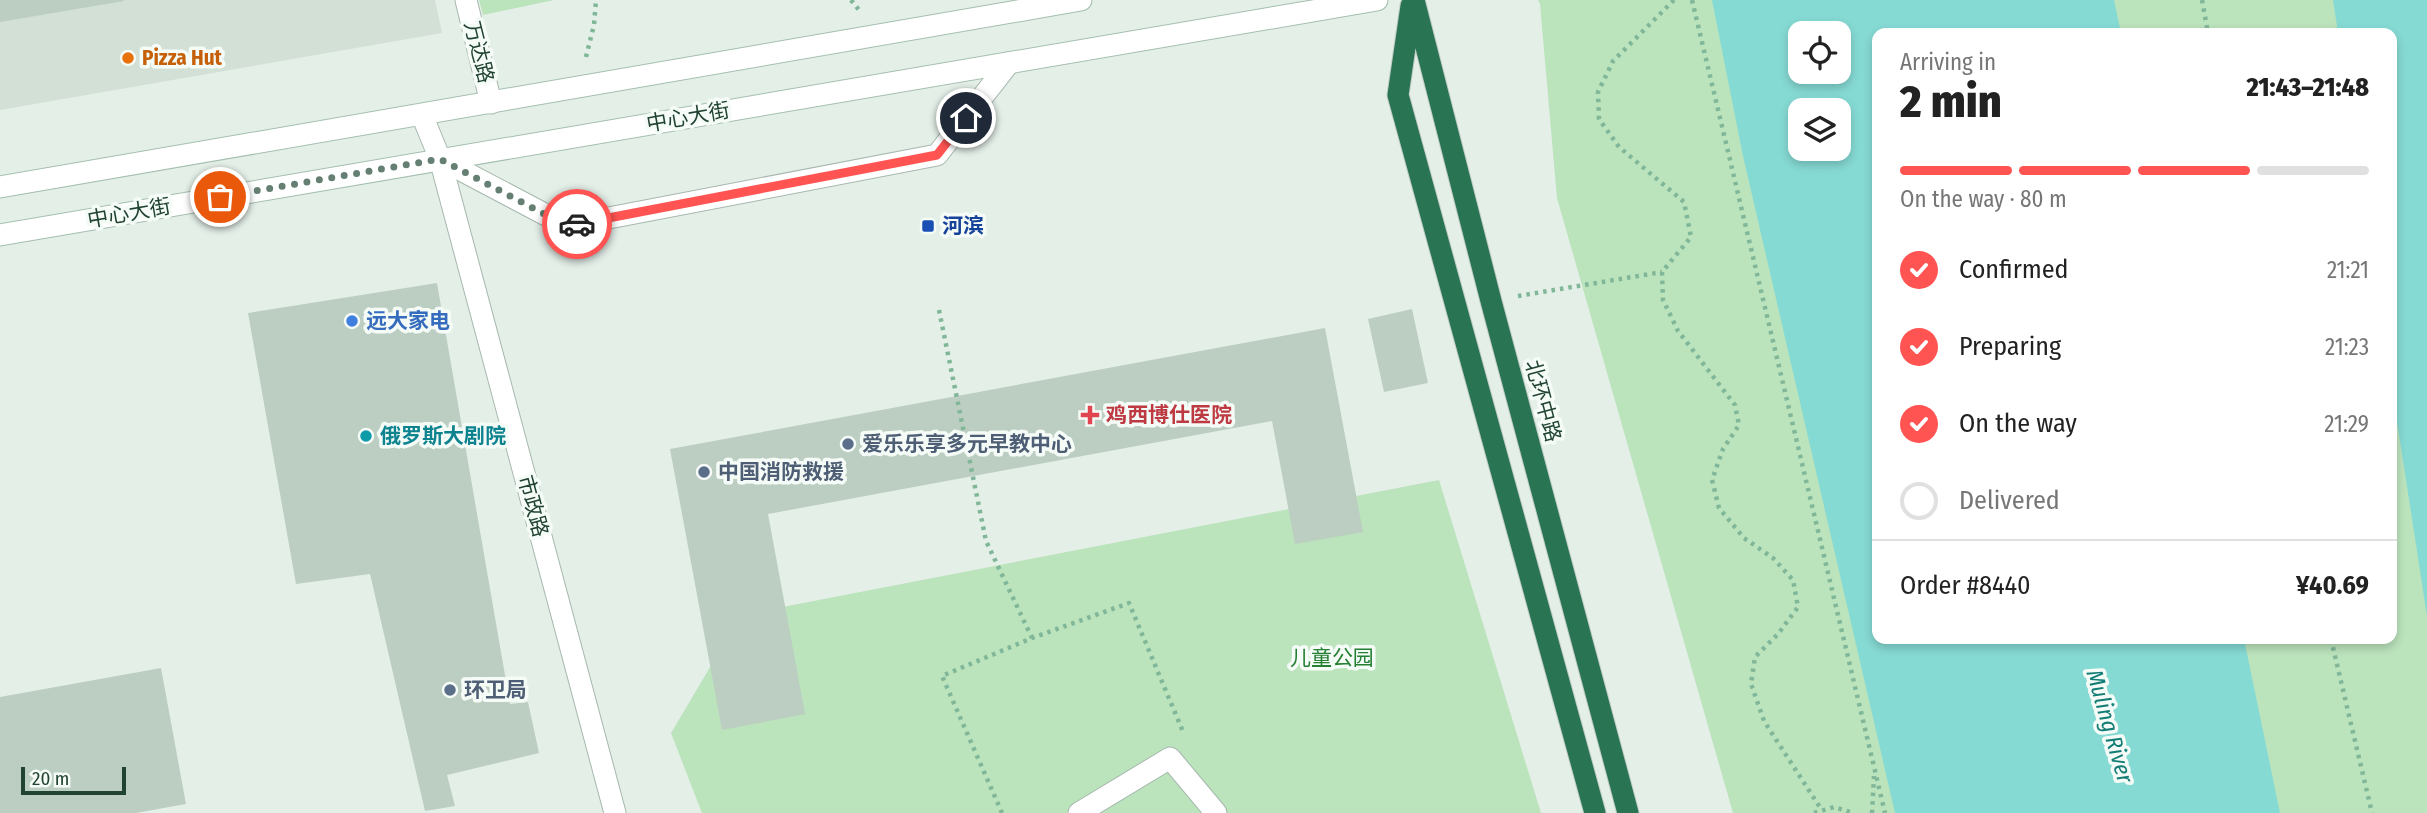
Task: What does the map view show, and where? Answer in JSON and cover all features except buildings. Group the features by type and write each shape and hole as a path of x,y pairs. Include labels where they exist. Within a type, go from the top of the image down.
{"highway":[{"name":"北环中路","path":"1413,0 1628,813"},
{"name":"北环中路","path":"1413,0 1398,95 1595,813"}],"main road":[{"name":"万达路","path":"466,0 491,103"},
{"path":"0,187 1081,0"},
{"name":"中心大街","path":"0,235 1377,0"},
{"path":"440,159 567,226 937,155 1009,63"},
{"name":"市政路","path":"422,115 440,159 615,813"},
{"path":"1079,813 1170,758 1216,813"}],"path":[{"path":"577,88 594,25 596,0"},
{"path":"1674,0 1613,61 1598,92 1599,120 1619,147 1684,202 1691,237 1662,272 1662,300 1678,331 1735,405 1739,425 1723,449 1712,480 1719,508 1744,538 1773,558 1793,579 1798,607 1778,634 1755,657 1751,684 1764,721 1821,809"},
{"path":"1692,0 1885,813"},
{"path":"2202,0 2207,28"},
{"path":"1491,301 1662,272"},
{"path":"940,310 986,541 1032,638"},
{"path":"1002,813 942,676 1032,638 1129,603 1184,734 1172,760"},
{"path":"2332,644 2372,813"},
{"path":"1872,813 1874,768"},
{"path":"1814,813 1834,807 1853,813"}],"shaded area":[{"path":"0,0 435,0 442,33 0,110"}],"green space":[{"path":"479,0 554,0 483,15"},
{"path":"1538,0 2427,0 2427,813 1733,813 1557,198"},
{"name":"儿童公园","path":"1439,480 1541,813 702,813 671,733 741,615"}],"water":[{"name":"Muling River","path":"1712,0 2114,0 2120,28 1872,28 1872,644 2245,644 2280,813 1895,813 1743,156"},
{"path":"2333,0 2427,0 2427,616 2397,421 2397,28 2337,28"}],"way so far":[{"path":"220,197 440,159 567,226 577,224"}],"place":[{"name":"Pizza Hut","path":"128,58"},
{"name":"河滨","path":"928,226"},
{"name":"远大家电","path":"352,321"},
{"name":"鸡西博仕医院","path":"1090,415"},
{"name":"俄罗斯大剧院","path":"366,436"},
{"name":"爱乐乐享多元早教中心","path":"848,444"},
{"name":"中国消防救援","path":"704,472"},
{"name":"环卫局","path":"450,690"}],"route":[{"path":"577,224 937,155 966,118"}]}
